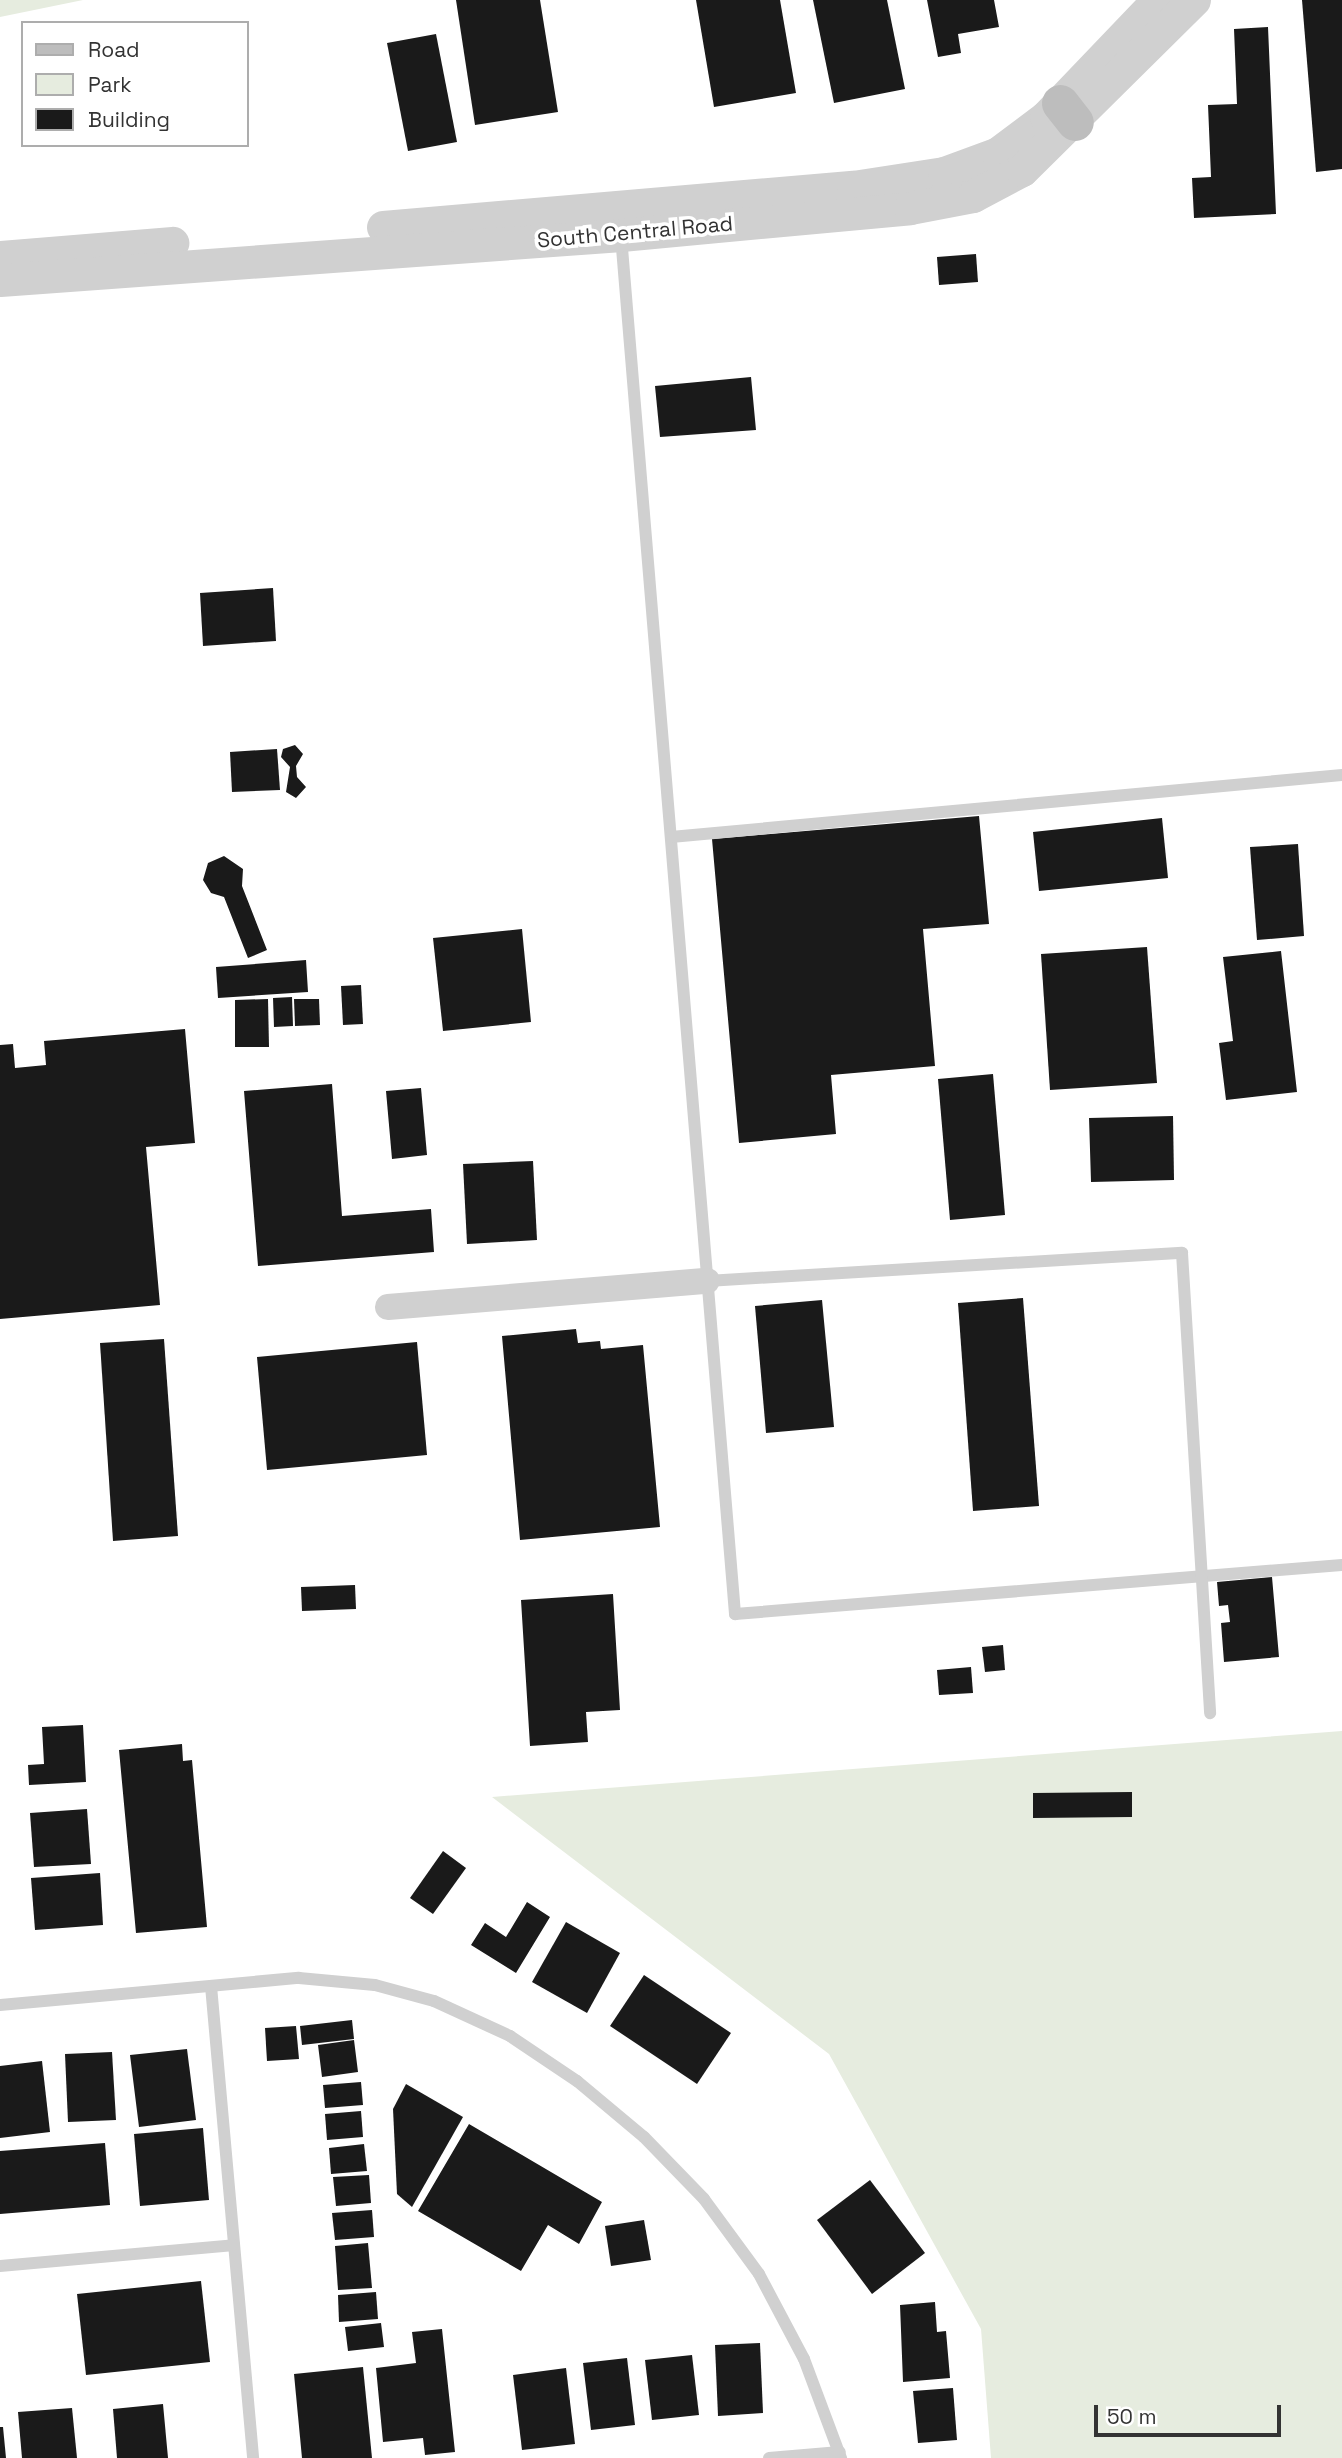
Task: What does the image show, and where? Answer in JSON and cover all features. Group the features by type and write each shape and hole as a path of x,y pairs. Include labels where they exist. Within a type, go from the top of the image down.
{"street":[{"name":"South Central Road","path":"0,257 619,221 910,208 973,196 1022,170 1158,0"},
{"name":"South Central Road","path":"1067,112 1194,0"},
{"name":"South Central Road","path":"0,281 619,221"},
{"path":"388,1307 708,1281"}],"lane":[{"path":"619,221 735,1615 1342,1565"},
{"path":"671,837 1342,775"},
{"path":"708,1281 1182,1253 1210,1713"},
{"path":"0,2005 299,1978 375,1985 434,2001 510,2036 577,2081 643,2137 704,2199 759,2274 804,2359 841,2455 769,2458"},
{"path":"211,1986 253,2458"},
{"path":"0,2266 234,2245"}],"green space":[{"path":"0,0 83,0 0,17"},
{"path":"1342,1731 1342,2458 991,2458 981,2329 829,2054 492,1797"}],"building":[{"path":"456,0 540,0 558,112 475,125"},
{"path":"696,0 780,0 796,93 714,107"},
{"path":"813,0 887,0 905,89 834,103"},
{"path":"927,0 994,0 999,27 958,34 961,53 938,57"},
{"path":"1302,0 1342,0 1342,169 1316,172"},
{"path":"1268,27 1276,214 1194,218 1192,178 1211,177 1208,105 1237,104 1234,29"},
{"path":"436,34 457,142 408,151 387,43"},
{"path":"976,254 978,282 939,285 937,257"},
{"path":"751,377 756,430 660,437 655,386"},
{"path":"273,588 276,641 203,646 200,593"},
{"path":"295,745 303,754 296,766 297,777 306,787 296,798 286,792 290,767 281,757 283,749"},
{"path":"277,749 280,790 232,792 230,752"},
{"path":"979,816 989,924 923,929 935,1066 831,1075 836,1134 739,1143 712,839"},
{"path":"1162,818 1168,878 1039,891 1033,832"},
{"path":"1298,844 1304,936 1257,940 1250,847"},
{"path":"224,856 243,869 242,886 267,950 248,958 224,897 211,893 203,880 208,863"},
{"path":"522,929 531,1022 443,1031 433,938"},
{"path":"1147,947 1157,1083 1050,1090 1041,954"},
{"path":"1281,951 1297,1092 1226,1100 1219,1043 1233,1041 1223,957"},
{"path":"306,960 308,992 218,998 216,967"},
{"path":"361,985 363,1024 343,1025 341,986"},
{"path":"292,997 293,1026 274,1027 273,998"},
{"path":"268,999 269,1047 235,1047 235,1000"},
{"path":"294,999 319,999 320,1025 295,1026"},
{"path":"185,1029 195,1143 146,1147 160,1305 0,1319 0,1045 13,1044 15,1068 46,1065 44,1041"},
{"path":"993,1074 1005,1215 950,1220 938,1079"},
{"path":"332,1084 342,1216 431,1209 434,1252 258,1266 244,1091"},
{"path":"421,1088 427,1155 392,1159 386,1091"},
{"path":"1173,1116 1174,1180 1091,1182 1089,1118"},
{"path":"533,1161 537,1240 467,1244 463,1164"},
{"path":"1023,1298 1039,1506 973,1511 958,1303"},
{"path":"822,1300 834,1427 766,1433 755,1306"},
{"path":"576,1329 578,1343 600,1341 601,1349 643,1345 660,1527 520,1540 502,1336"},
{"path":"164,1339 178,1536 113,1541 100,1343"},
{"path":"417,1342 427,1455 267,1470 257,1357"},
{"path":"1272,1577 1279,1657 1224,1662 1221,1623 1230,1622 1228,1605 1219,1606 1217,1582"},
{"path":"355,1585 356,1609 302,1611 301,1587"},
{"path":"613,1594 620,1710 586,1712 588,1742 530,1746 521,1600"},
{"path":"1003,1645 1005,1670 985,1672 982,1647"},
{"path":"971,1667 973,1693 939,1695 937,1670"},
{"path":"83,1725 86,1782 29,1785 28,1765 44,1764 42,1727"},
{"path":"182,1744 183,1761 192,1760 207,1927 136,1933 119,1750"},
{"path":"1132,1792 1132,1817 1033,1818 1033,1793"},
{"path":"87,1809 91,1864 34,1867 30,1813"},
{"path":"443,1851 466,1868 433,1914 410,1898"},
{"path":"100,1873 103,1925 35,1930 31,1878"},
{"path":"527,1902 550,1917 516,1973 471,1945 485,1923 506,1937"},
{"path":"566,1922 620,1953 587,2013 532,1982"},
{"path":"644,1975 731,2033 697,2084 610,2026"},
{"path":"352,2020 354,2039 302,2045 300,2026"},
{"path":"296,2026 299,2059 267,2061 265,2028"},
{"path":"354,2040 358,2072 322,2077 318,2045"},
{"path":"187,2049 196,2120 139,2127 130,2055"},
{"path":"112,2052 116,2120 68,2122 65,2054"},
{"path":"42,2061 50,2132 0,2138 0,2066"},
{"path":"361,2082 363,2105 325,2108 323,2085"},
{"path":"406,2084 463,2117 412,2207 397,2194 393,2109"},
{"path":"361,2111 363,2137 327,2140 325,2114"},
{"path":"469,2124 602,2202 579,2244 548,2225 521,2271 418,2211"},
{"path":"203,2128 209,2200 140,2206 134,2134"},
{"path":"105,2143 110,2205 0,2214 0,2151"},
{"path":"364,2144 367,2171 331,2174 329,2148"},
{"path":"369,2175 371,2203 336,2206 333,2177"},
{"path":"870,2180 925,2253 872,2294 817,2220"},
{"path":"372,2210 374,2237 335,2240 332,2213"},
{"path":"644,2220 651,2260 611,2266 605,2226"},
{"path":"368,2243 372,2288 338,2290 335,2246"},
{"path":"201,2281 210,2362 86,2375 77,2294"},
{"path":"376,2292 378,2319 339,2322 338,2295"},
{"path":"935,2302 937,2332 946,2331 950,2378 903,2382 900,2305"},
{"path":"381,2323 384,2347 348,2351 345,2327"},
{"path":"442,2329 455,2452 425,2455 423,2438 383,2442 376,2368 416,2363 412,2332"},
{"path":"760,2343 763,2413 718,2416 715,2345"},
{"path":"692,2355 699,2415 652,2420 645,2360"},
{"path":"627,2358 635,2425 591,2430 583,2363"},
{"path":"363,2367 372,2458 302,2458 294,2374"},
{"path":"566,2368 575,2444 522,2450 513,2375"},
{"path":"953,2388 957,2440 918,2443 913,2391"},
{"path":"163,2404 168,2458 117,2458 113,2409"},
{"path":"72,2408 77,2458 22,2458 18,2412"},
{"path":"0,2427 3,2427 6,2458 0,2458"}]}
